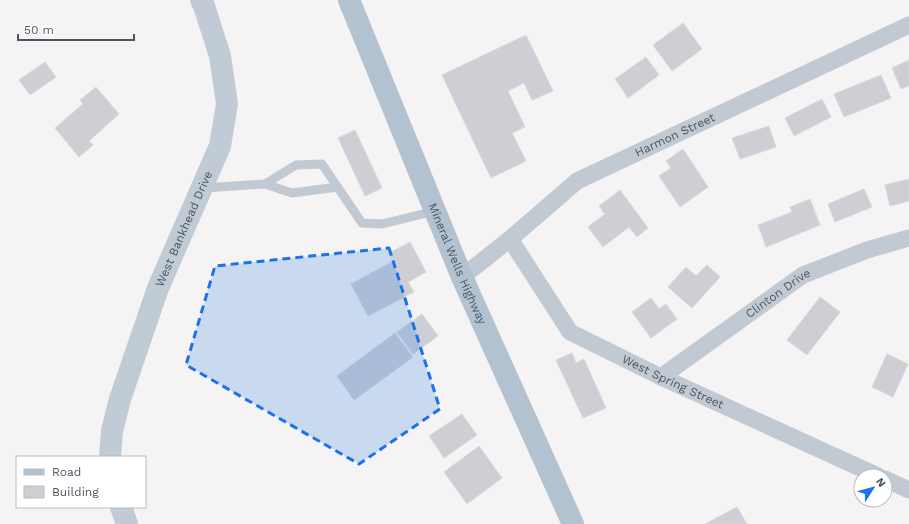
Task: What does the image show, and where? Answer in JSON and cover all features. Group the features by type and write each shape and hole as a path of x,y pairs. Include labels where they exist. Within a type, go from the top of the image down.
{"main road":[{"name":"Mineral Wells Highway","path":"349,0 462,277 571,523"}],"street":[{"name":"West Bankhead Drive","path":"110,456 112,431 120,399 158,288 220,146 227,104 220,56 204,6 200,0"},
{"name":"Harmon Street","path":"462,277 510,239 577,181 909,25"},
{"name":"Clinton Drive","path":"661,377 803,275 867,250 909,238"},
{"name":"West Spring Street","path":"510,239 570,332 661,377 860,468"},
{"path":"893,483 909,490"},
{"path":"121,508 127,524"}],"lane":[{"path":"265,184 296,165 322,164 362,223 382,224 435,211"},
{"path":"202,188 265,184 292,193 338,187"}],"highlighted area":[{"path":"389,248 440,409 359,464 186,365 215,266"}],"building":[{"path":"683,23 702,49 672,71 653,45"},
{"path":"526,35 553,91 532,100 524,83 508,91 525,127 512,133 526,161 491,178 442,75"},
{"path":"646,57 659,75 628,98 615,79"},
{"path":"909,60 909,86 901,89 892,68"},
{"path":"45,62 56,77 30,95 19,80"},
{"path":"881,75 891,98 844,117 834,94"},
{"path":"96,87 119,114 89,141 93,145 79,157 55,128 83,104 80,100"},
{"path":"822,99 831,117 794,136 785,118"},
{"path":"769,126 776,147 740,159 732,138"},
{"path":"355,130 382,188 365,196 338,138"},
{"path":"683,149 708,187 680,207 659,176 671,168 666,161"},
{"path":"909,179 909,201 890,206 885,185"},
{"path":"864,189 872,207 835,222 828,204"},
{"path":"620,190 648,228 637,237 629,227 603,247 588,227 605,214 599,206"},
{"path":"810,199 820,225 766,247 758,225 792,212 790,207"},
{"path":"410,242 426,272 408,282 414,292 368,316 351,284 394,261 389,253"},
{"path":"707,265 720,277 692,308 668,287 686,267 696,276"},
{"path":"820,297 840,312 807,355 787,340"},
{"path":"651,298 659,309 666,304 677,319 651,338 632,312"},
{"path":"422,314 438,336 413,354 397,332"},
{"path":"395,333 413,357 354,400 337,376"},
{"path":"572,353 576,363 584,359 606,408 583,418 556,360"},
{"path":"887,354 908,364 893,397 872,387"},
{"path":"462,414 477,435 444,458 429,436"},
{"path":"479,446 502,478 467,504 444,472"},
{"path":"737,507 747,524 705,524"}]}
